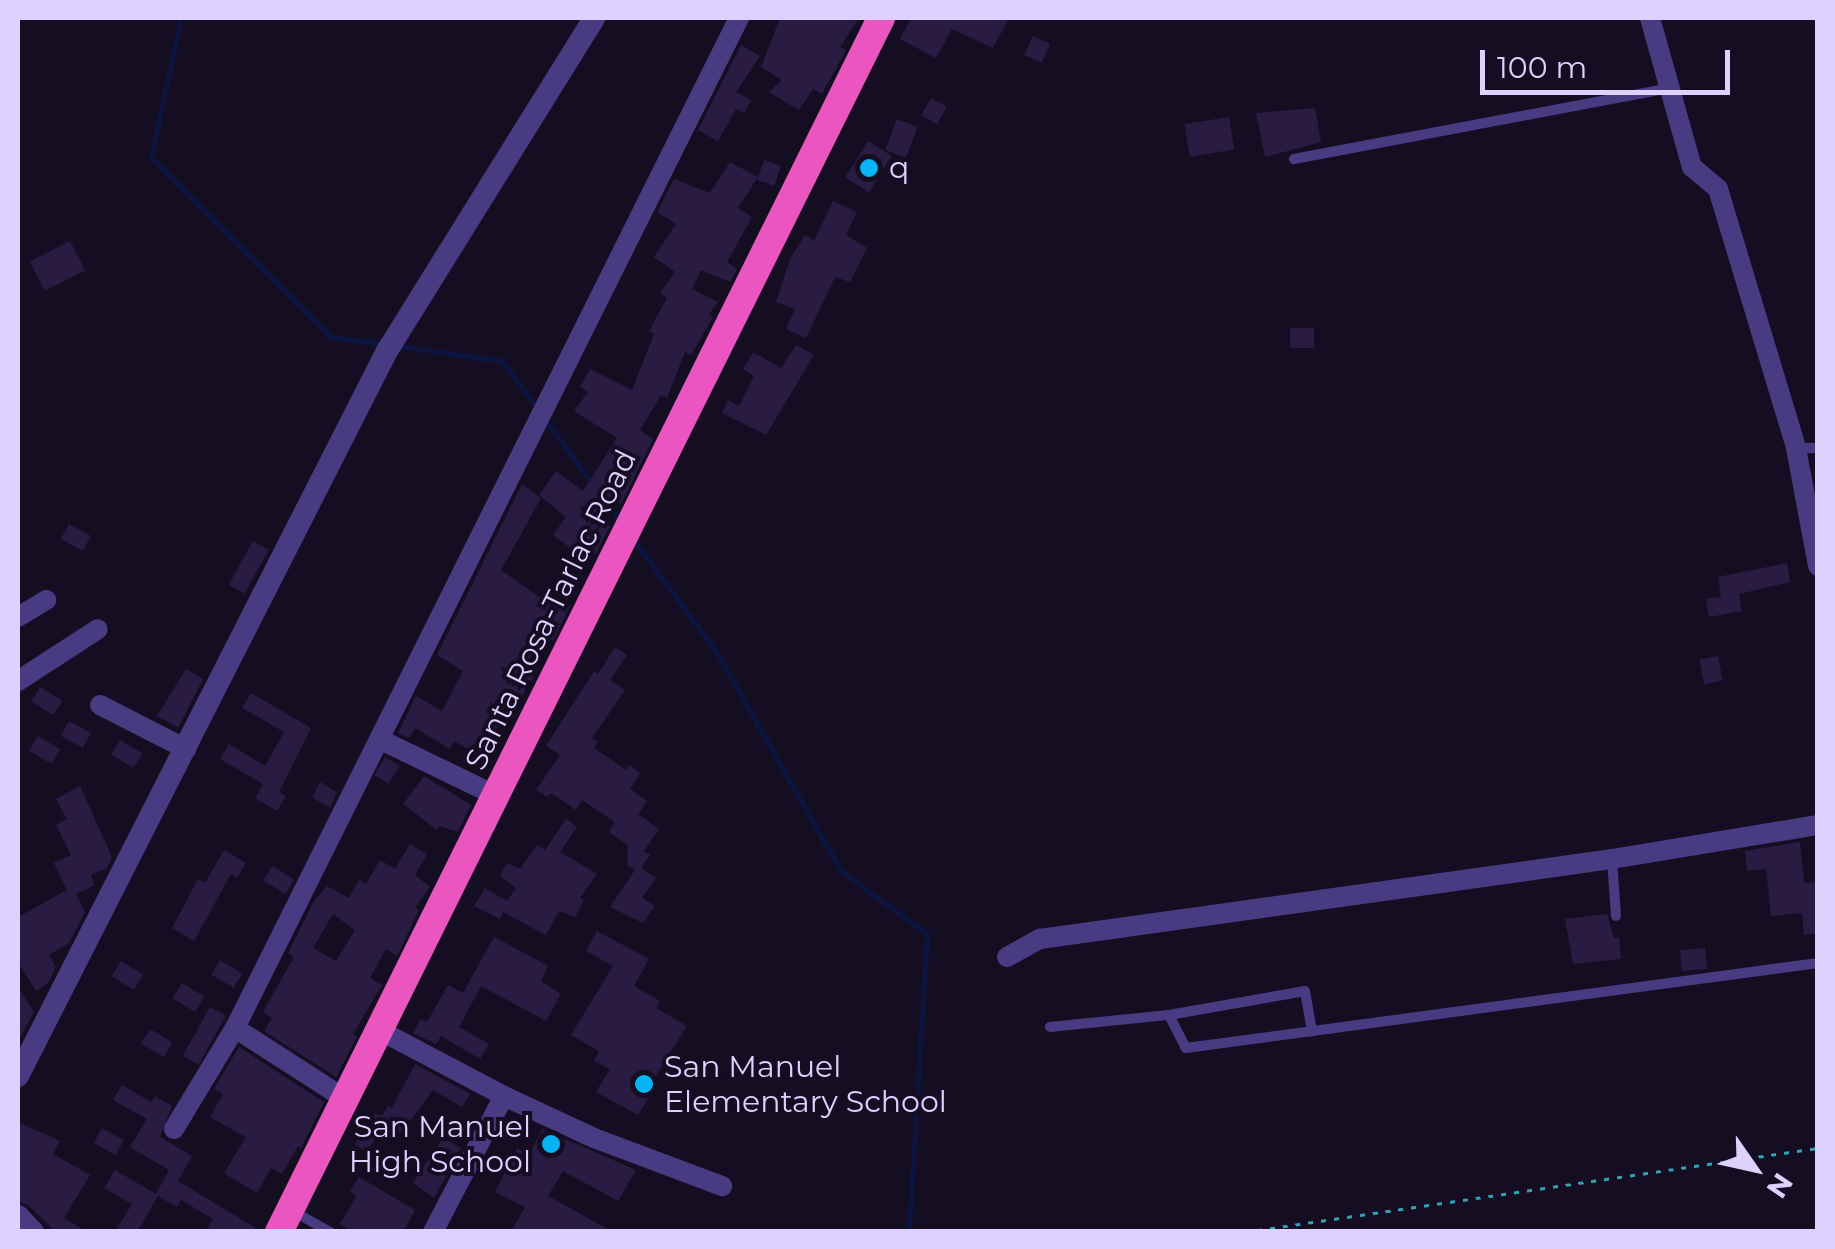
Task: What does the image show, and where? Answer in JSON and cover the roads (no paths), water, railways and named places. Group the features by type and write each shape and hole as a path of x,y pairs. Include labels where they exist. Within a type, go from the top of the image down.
{"highway":[{"name":"Santa Rosa-Tarlac Road","path":"285,1221 881,18"}],"street":[{"path":"18,1076 387,351 594,18"},
{"path":"174,1129 235,1028 739,18"},
{"path":"1650,18 1692,167 1718,189 1807,448 1818,566"},
{"path":"18,617 46,600"},
{"path":"18,681 98,629"},
{"path":"100,705 186,750"},
{"path":"379,739 495,795"},
{"path":"1007,957 1040,939 1612,859 1818,826"},
{"path":"235,1028 344,1100"},
{"path":"379,1030 594,1138 722,1186"},
{"path":"433,1232 504,1096"},
{"path":"18,1216 33,1232"}],"lane":[{"path":"1294,159 1669,88"},
{"path":"1612,859 1616,916"},
{"path":"1168,1015 1186,1048 1818,964"},
{"path":"1050,1027 1168,1015 1305,991 1312,1031"},
{"path":"285,1221 330,1232"}],"waterway":[{"path":"181,18 151,157 331,337 384,344"},
{"path":"399,346 502,361 538,409"},
{"path":"544,418 594,486"},
{"path":"603,499 621,522"},
{"path":"633,539 717,653 841,871 927,934 909,1232"}],"place":[{"name":"q","path":"869,168"},
{"name":"San Manuel Elementary School","path":"644,1084"},
{"name":"San Manuel High School","path":"551,1144"}]}
